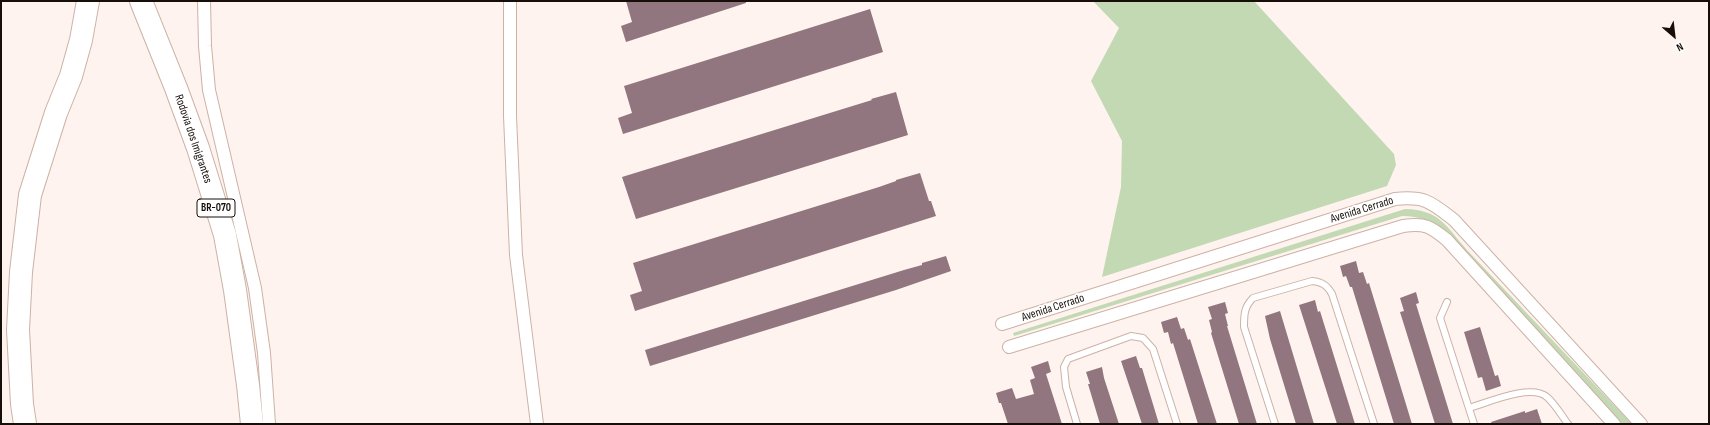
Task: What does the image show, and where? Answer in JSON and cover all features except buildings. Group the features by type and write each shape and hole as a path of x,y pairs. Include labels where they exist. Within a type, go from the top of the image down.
{"highway":[{"path":"25,424 22,404 18,330 21,272 30,195 56,113 71,76 82,40 88,1"},
{"name":"Rodovia dos Imigrantes","path":"141,1 198,148 225,235 235,290 252,424"}],"street":[{"path":"204,1 205,46 209,90 255,288 264,353 268,424"},
{"path":"510,1 510,116 516,254 537,424"},
{"name":"Avenida Cerrado","path":"1002,324 1395,199 1422,199 1440,208 1454,220 1641,424"},
{"name":"Avenida Cerrado","path":"1010,346 1403,226 1418,224 1431,227 1447,240 1614,424"}],"lane":[{"path":"1275,424 1244,327 1246,304 1253,298 1312,281 1320,282 1328,286 1332,294 1374,424"},
{"path":"1447,302 1440,318 1474,424"},
{"path":"1078,424 1066,386 1064,367 1068,359 1132,336 1143,338 1153,349 1176,424"},
{"path":"1468,408 1526,391 1537,392 1547,397 1568,424"}],"green space":[{"path":"1093,1 1254,1 1394,154 1396,165 1387,186 1102,277 1121,187 1122,141 1091,81 1119,28"},
{"path":"1405,209 1426,212 1441,221 1632,424 1622,424 1443,232 1429,222 1414,217 1402,216 1014,336 1013,333"}]}
